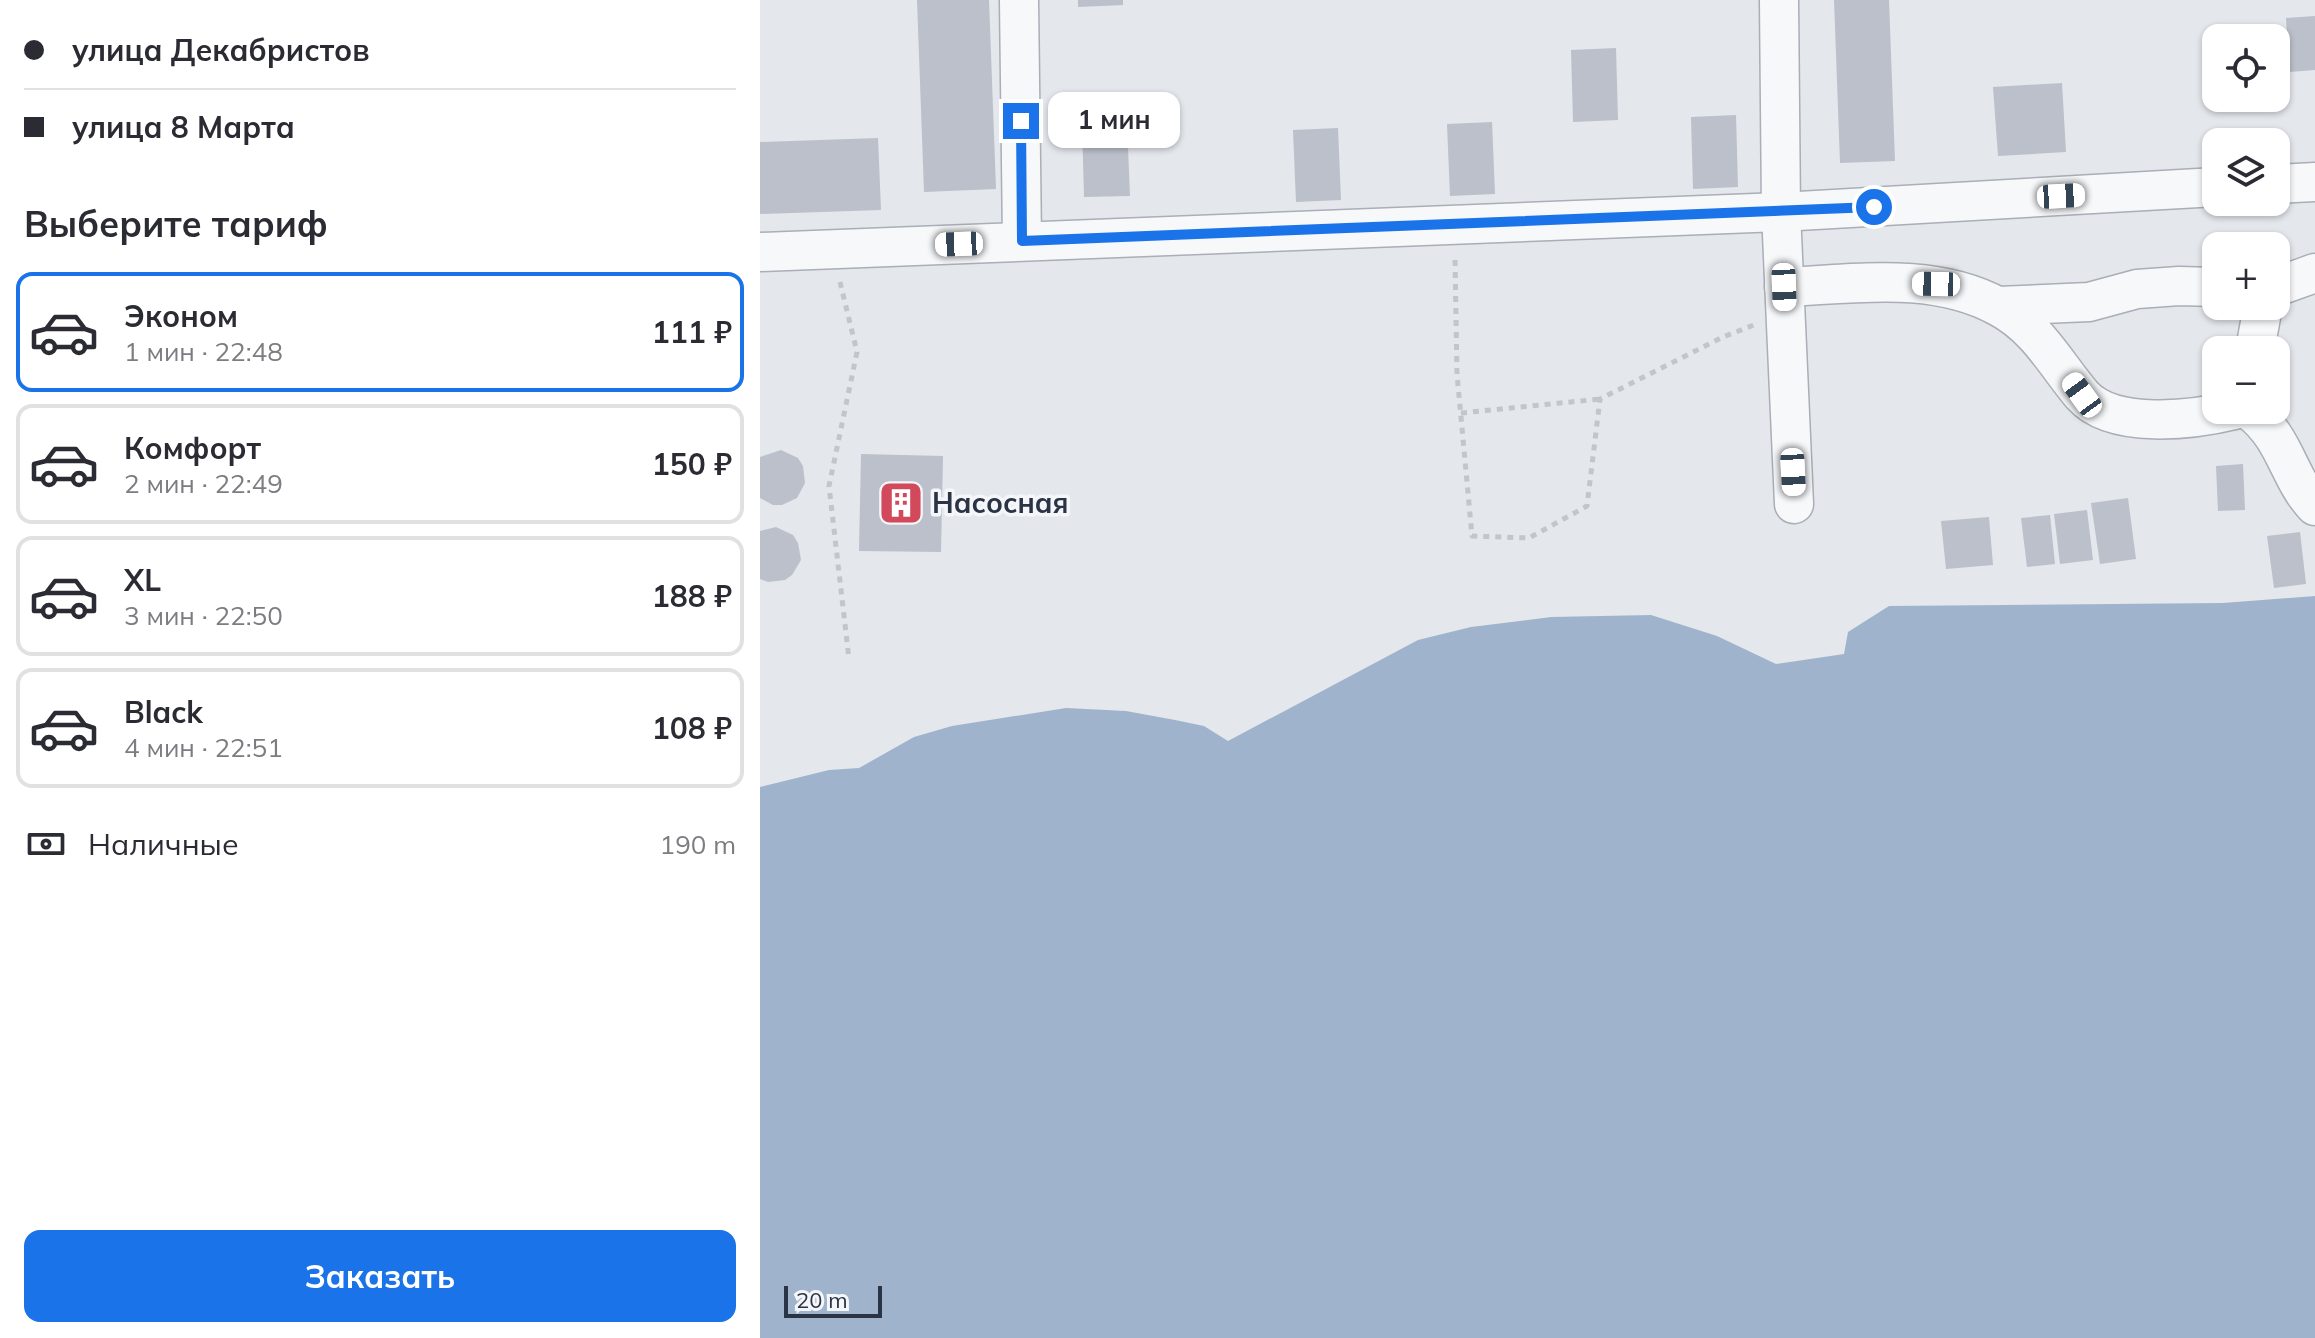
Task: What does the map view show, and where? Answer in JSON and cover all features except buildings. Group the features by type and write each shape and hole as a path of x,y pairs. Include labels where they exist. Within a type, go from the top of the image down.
{"street":[{"path":"1019,0 1022,241"},
{"path":"1779,0 1781,212 1794,504"},
{"path":"2290,183 2315,182"},
{"path":"760,252 1781,212 2202,188"},
{"path":"2290,282 2315,273"},
{"path":"1784,300 1843,283 1936,284 1998,306 2031,329 2082,395 2106,412 2132,417 2202,416"},
{"path":"1998,306 2078,304 2151,288 2202,287"},
{"path":"2263,424 2279,440 2304,493 2315,506"}],"path":[{"path":"1454,225 1461,413 1472,536 1529,538 1587,506 1600,399"},
{"path":"832,249 857,352 829,486 849,659"},
{"path":"1461,413 1600,399 1723,337 1784,300"}],"water":[{"path":"2315,596 2315,1338 760,1338 760,787 829,770 859,768 914,737 952,726 1066,708 1126,711 1175,720 1204,726 1228,741 1418,640 1471,627 1551,617 1651,615 1717,636 1776,664 1844,654 1848,632 1889,606 2223,603"}],"place":[{"name":"Насосная","path":"901,503"}],"route":[{"path":"1021,121 1022,241 1874,207"}]}
